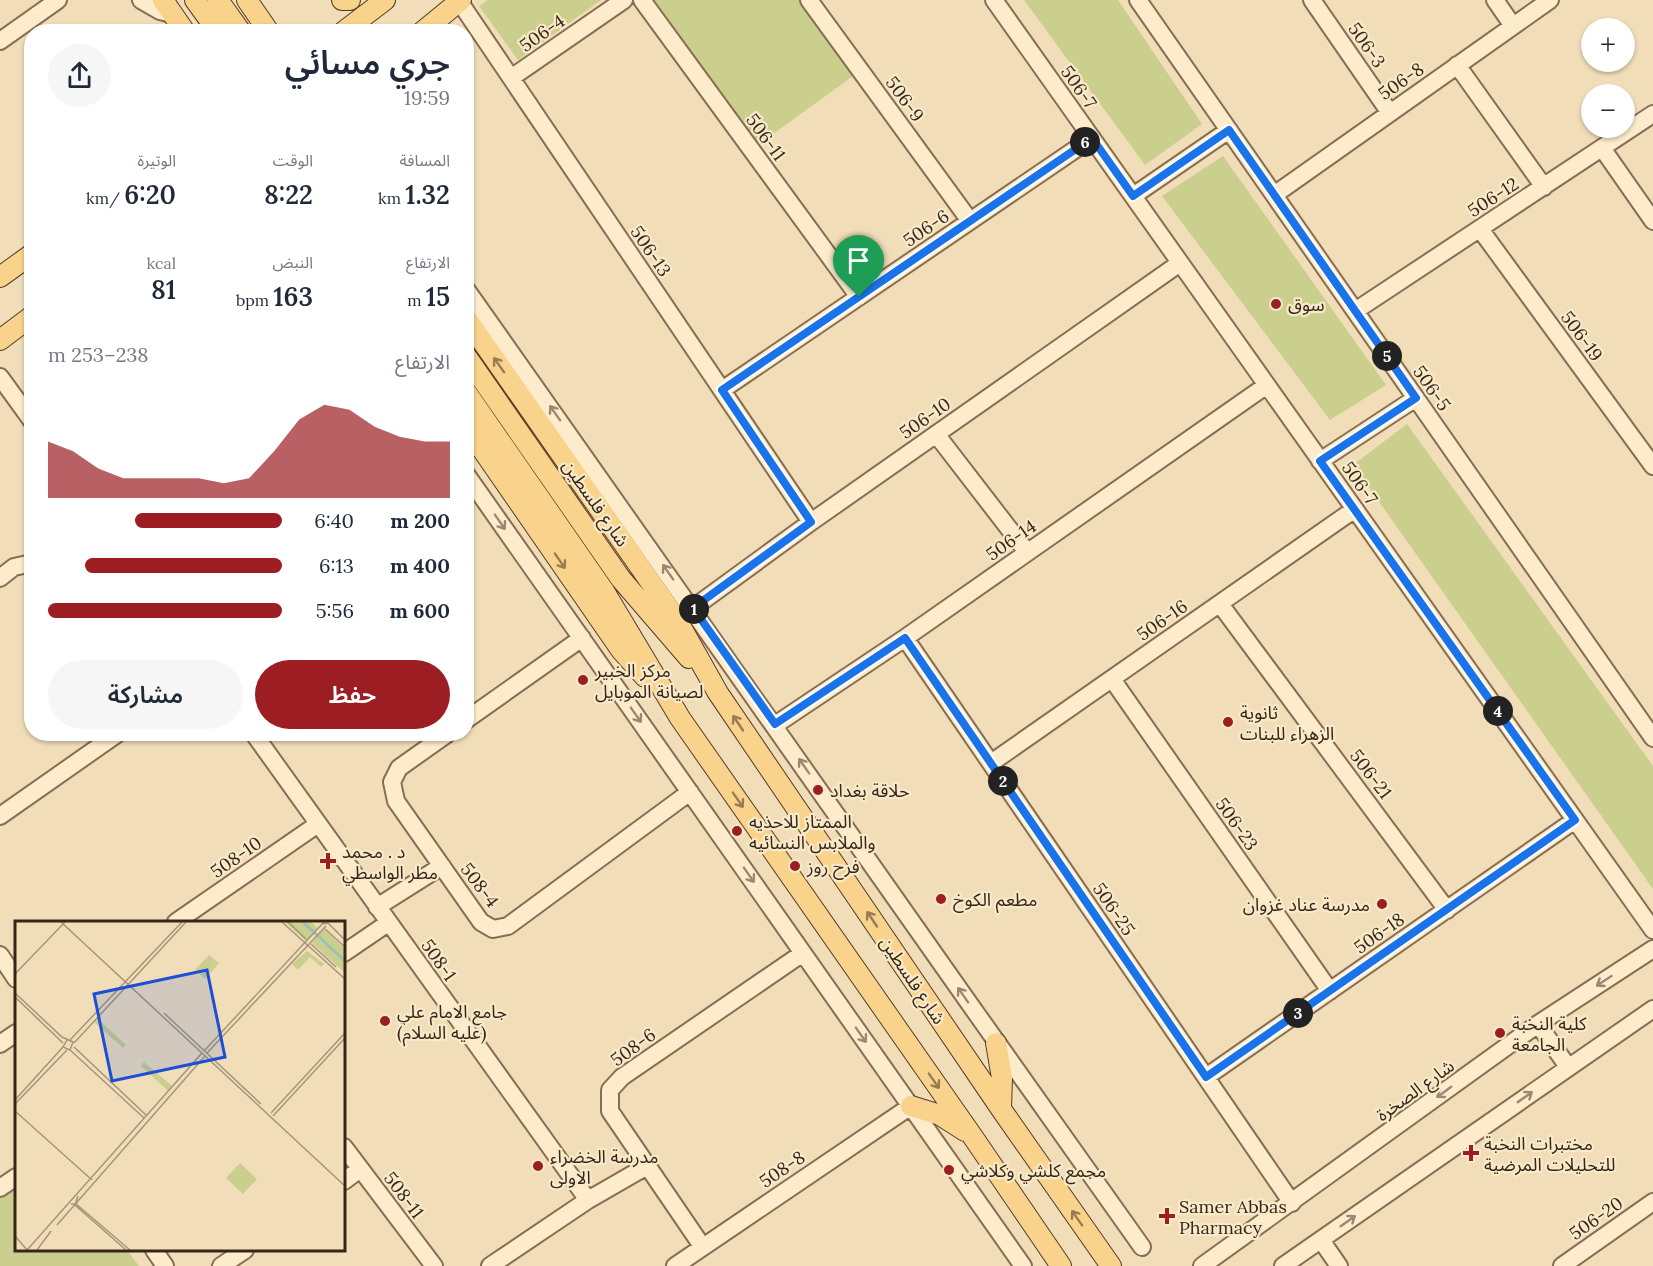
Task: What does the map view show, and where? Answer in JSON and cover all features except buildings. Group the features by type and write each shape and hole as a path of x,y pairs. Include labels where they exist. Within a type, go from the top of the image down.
{"main road":[{"path":"195,0 212,24"},
{"path":"218,0 235,24"},
{"path":"246,0 263,24"},
{"path":"342,0 350,0"},
{"path":"354,24 385,0"},
{"path":"431,24 460,1"},
{"path":"0,277 24,260"},
{"path":"0,340 24,322"},
{"name":"شارع فلسطين","path":"474,329 677,620 718,693 1001,1109 1111,1266"},
{"name":"شارع فلسطين","path":"474,368 621,579 718,693"},
{"path":"474,404 604,591 680,718 1061,1266"},
{"path":"474,438 621,650 680,718"},
{"path":"996,1043 1002,1078 1001,1109"},
{"path":"911,1106 940,1115 973,1137"}],"street":[{"path":"0,41 58,0"},
{"path":"141,0 169,15"},
{"name":"506-4","path":"511,78 624,0"},
{"name":"506-11","path":"642,0 859,297"},
{"name":"506-9","path":"809,0 970,221"},
{"name":"506-7","path":"994,0 1653,930"},
{"name":"506-5","path":"1138,0 1653,738"},
{"name":"506-3","path":"1312,0 1390,113"},
{"path":"1495,0 1513,26"},
{"name":"506-8","path":"1274,195 1550,0"},
{"name":"506-13","path":"460,1 811,522"},
{"path":"1457,65 1544,186"},
{"name":"506-12","path":"1355,311 1653,114"},
{"path":"1133,196 1229,130"},
{"name":"506-6","path":"722,390 1092,138"},
{"path":"1602,148 1653,221"},
{"name":"506-19","path":"1480,229 1653,465"},
{"name":"506-10","path":"693,608 811,522 1180,263"},
{"path":"474,300 1142,1247"},
{"path":"0,377 24,410"},
{"name":"506-14","path":"775,724 905,638 1267,385"},
{"path":"1320,461 1416,398"},
{"path":"936,434 1027,552"},
{"path":"474,486 911,1106 1014,1263"},
{"name":"506-16","path":"991,763 1355,509"},
{"path":"0,578 14,567 24,565"},
{"name":"506-21","path":"1220,604 1447,910"},
{"path":"474,714 582,638"},
{"name":"506-25","path":"905,638 1292,1203"},
{"name":"506-23","path":"1112,679 1330,991"},
{"path":"0,816 107,741"},
{"name":"508-1","path":"259,741 588,1200"},
{"name":"508-4","path":"437,741 399,768 392,782 396,801 481,922 494,928 508,926 690,792"},
{"name":"506-18","path":"1206,1077 1575,820"},
{"name":"508-10","path":"177,921 318,824"},
{"path":"377,907 442,866"},
{"path":"345,953 388,923"},
{"name":"شارع الصخرة","path":"1202,1266 1538,1024 1653,949"},
{"name":"508-6","path":"702,1246 610,1111 610,1090 621,1077 803,953"},
{"path":"0,955 15,978"},
{"path":"1283,1266 1653,1009"},
{"path":"1538,1024 1568,1068"},
{"path":"0,1044 15,1034"},
{"name":"508-8","path":"675,1266 911,1106"},
{"name":"508-11","path":"345,1148 434,1266"},
{"path":"490,1266 588,1200 647,1166"},
{"path":"345,1180 360,1169"},
{"path":"0,1188 15,1178"},
{"name":"506-20","path":"1562,1266 1653,1202"},
{"path":"1321,1240 1339,1266"},
{"path":"155,1251 165,1266"},
{"path":"221,1266 244,1251"}],"green space":[{"path":"488,0 601,0 518,60 479,6"},
{"path":"642,0 809,0 860,71 751,150"},
{"path":"1024,0 1118,0 1202,124 1145,165"},
{"path":"1223,156 1386,385 1330,420 1162,196"},
{"path":"1407,424 1653,766 1653,889 1353,465"},
{"path":"15,1178 15,1251 128,1251 139,1266 0,1266 0,1188"}],"place":[{"name":"سوق","path":"1276,304"},
{"name":"مركز الخبير لصيانة الموبايل","path":"583,680"},
{"name":"ثانوية الزهراء للبنات","path":"1228,722"},
{"name":"حلاقة بغداد","path":"818,790"},
{"name":"الممتاز للاحذيه والملابس النسائيه","path":"737,831"},
{"name":"د . محمد مطر الواسطي","path":"328,861"},
{"name":"فرح روز","path":"795,866"},
{"name":"مطعم الكوخ","path":"941,899"},
{"name":"مدرسة عناد غزوان","path":"1382,904"},
{"name":"جامع الامام علي (عليه السلام)","path":"385,1021"},
{"name":"كلية النخبة الجامعة","path":"1500,1033"},
{"name":"مختبرات النخبة للتحليلات المرضية","path":"1471,1153"},
{"name":"مدرسة الخضراء الاولى","path":"538,1166"},
{"name":"مجمع كلشي وكلاشي","path":"949,1170"},
{"name":"Samer Abbas Pharmacy","path":"1167,1216"}],"route":[{"path":"1229,130 1416,398 1320,461 1575,820 1206,1077 905,638 775,724 693,608 811,522 722,390 859,297 1092,138 1133,196 1229,130"}]}
